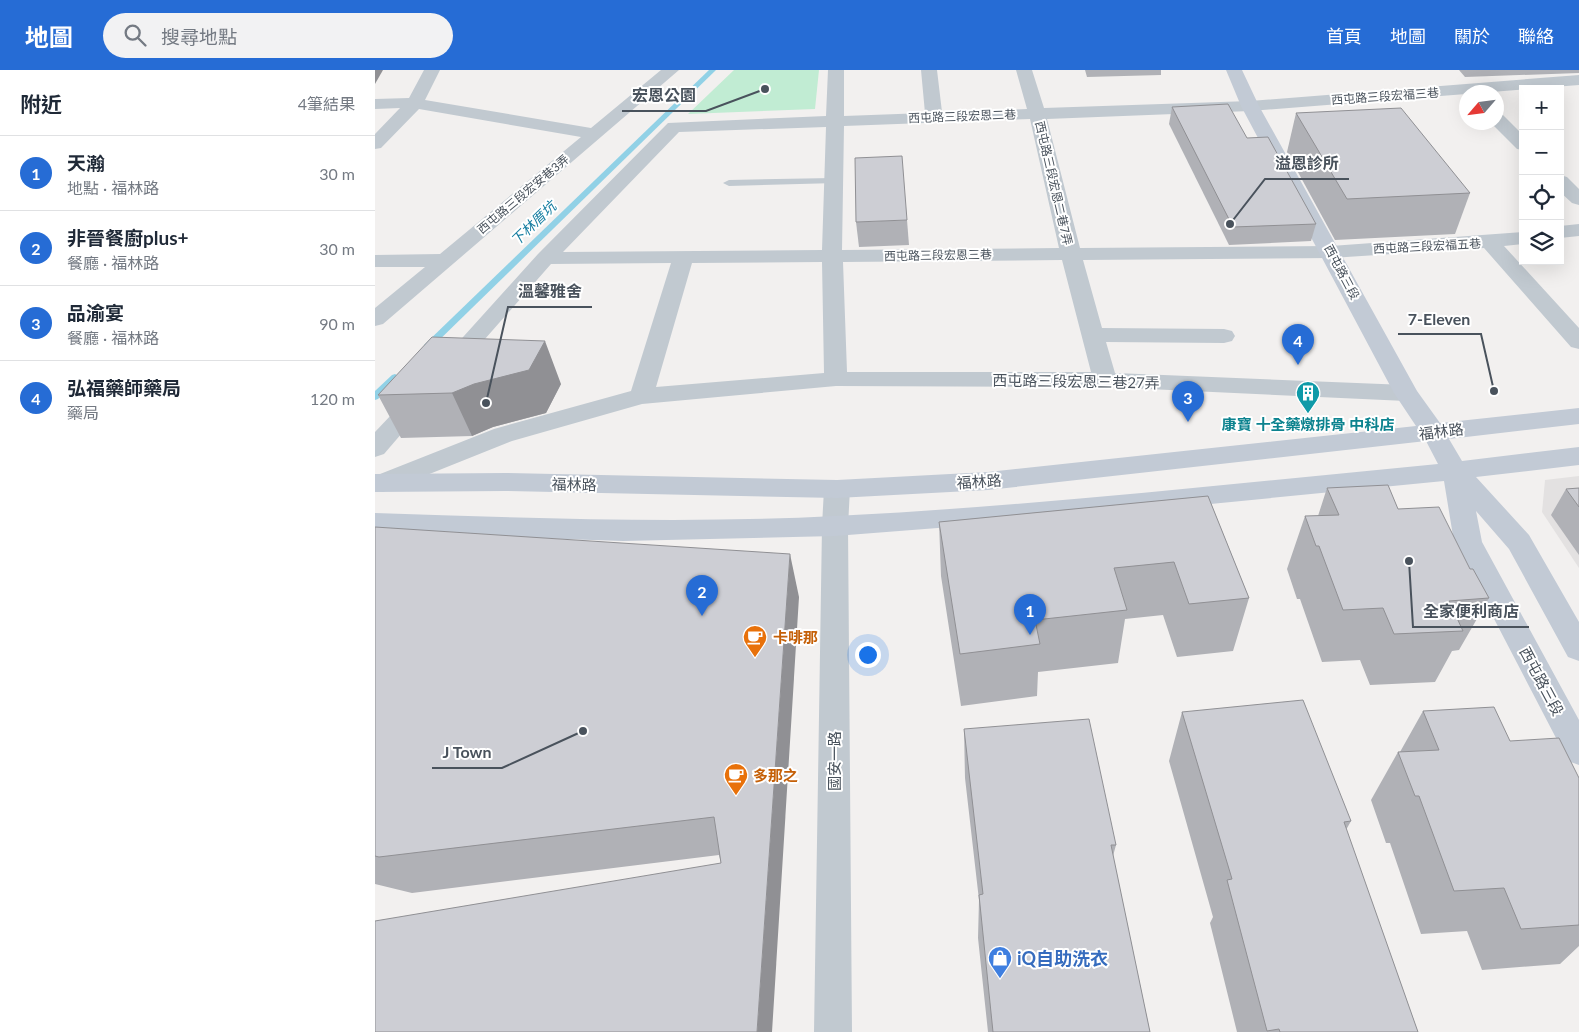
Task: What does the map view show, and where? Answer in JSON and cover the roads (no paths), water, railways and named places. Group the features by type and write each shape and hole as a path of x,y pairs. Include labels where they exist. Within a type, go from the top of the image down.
{"street":[{"path":"375,144 415,102 432,70"},
{"name":"西屯路三段宏安巷3弄","path":"375,319 671,70"},
{"path":"836,70 833,181 836,379"},
{"path":"929,70 934,117"},
{"name":"西屯路三段宏恩二巷7弄","path":"1025,70 1105,380"},
{"name":"西屯路三段","path":"1234,70 1250,106 1406,393 1433,432 1455,471 1519,542 1579,649"},
{"path":"1451,76 1461,85"},
{"name":"西屯路三段宏福三巷","path":"1504,87 1579,80"},
{"name":"西屯路三段宏福三巷","path":"1250,106 1459,92"},
{"path":"375,104 415,102 595,134"},
{"name":"西屯路三段宏恩二巷","path":"545,258 674,126 1250,106"},
{"path":"1504,126 1519,141"},
{"path":"1564,185 1579,199"},
{"path":"1564,232 1579,230"},
{"name":"西屯路三段宏福五巷","path":"1331,252 1519,238"},
{"path":"1489,242 1579,342"},
{"name":"西屯路三段宏恩三巷","path":"545,258 1331,252"},
{"path":"375,448 545,258"},
{"path":"641,396 683,258"},
{"path":"375,261 445,260"},
{"path":"1093,335 1224,336"},
{"name":"西屯路三段宏恩三巷27弄","path":"379,483 503,435 641,396 836,379 1105,380 1406,393"},
{"name":"福林路","path":"379,483 505,482 837,489 987,481 1579,416"},
{"path":"375,523 623,532 835,526 1078,508 1455,471 1579,456"},
{"name":"西屯路三段","path":"1455,471 1469,542 1579,751"},
{"name":"國安一路","path":"833,1032 835,526 837,489"}],"lane":[{"path":"729,183 833,181"}],"waterway":[{"name":"下林厝坑","path":"427,347 713,70"},
{"name":"下林厝坑","path":"375,397 395,377"}],"place":[{"name":"宏恩公園","path":"765,89"},
{"name":"溢恩診所","path":"1230,224"},
{"name":"弘福藥師藥局","path":"1298,365"},
{"name":"7-Eleven","path":"1494,391"},
{"name":"溫馨雅舍","path":"486,403"},
{"name":"康寶 十全藥燉排骨 中科店","path":"1308,414"},
{"name":"品渝宴","path":"1188,422"},
{"name":"全家便利商店","path":"1409,561"},
{"name":"非晉餐廚plus+","path":"702,616"},
{"name":"天瀚","path":"1030,635"},
{"name":"卡啡那","path":"755,658"},
{"name":"J Town","path":"583,731"},
{"name":"多那之","path":"736,796"},
{"name":"iQ自助洗衣","path":"1000,979"}]}
